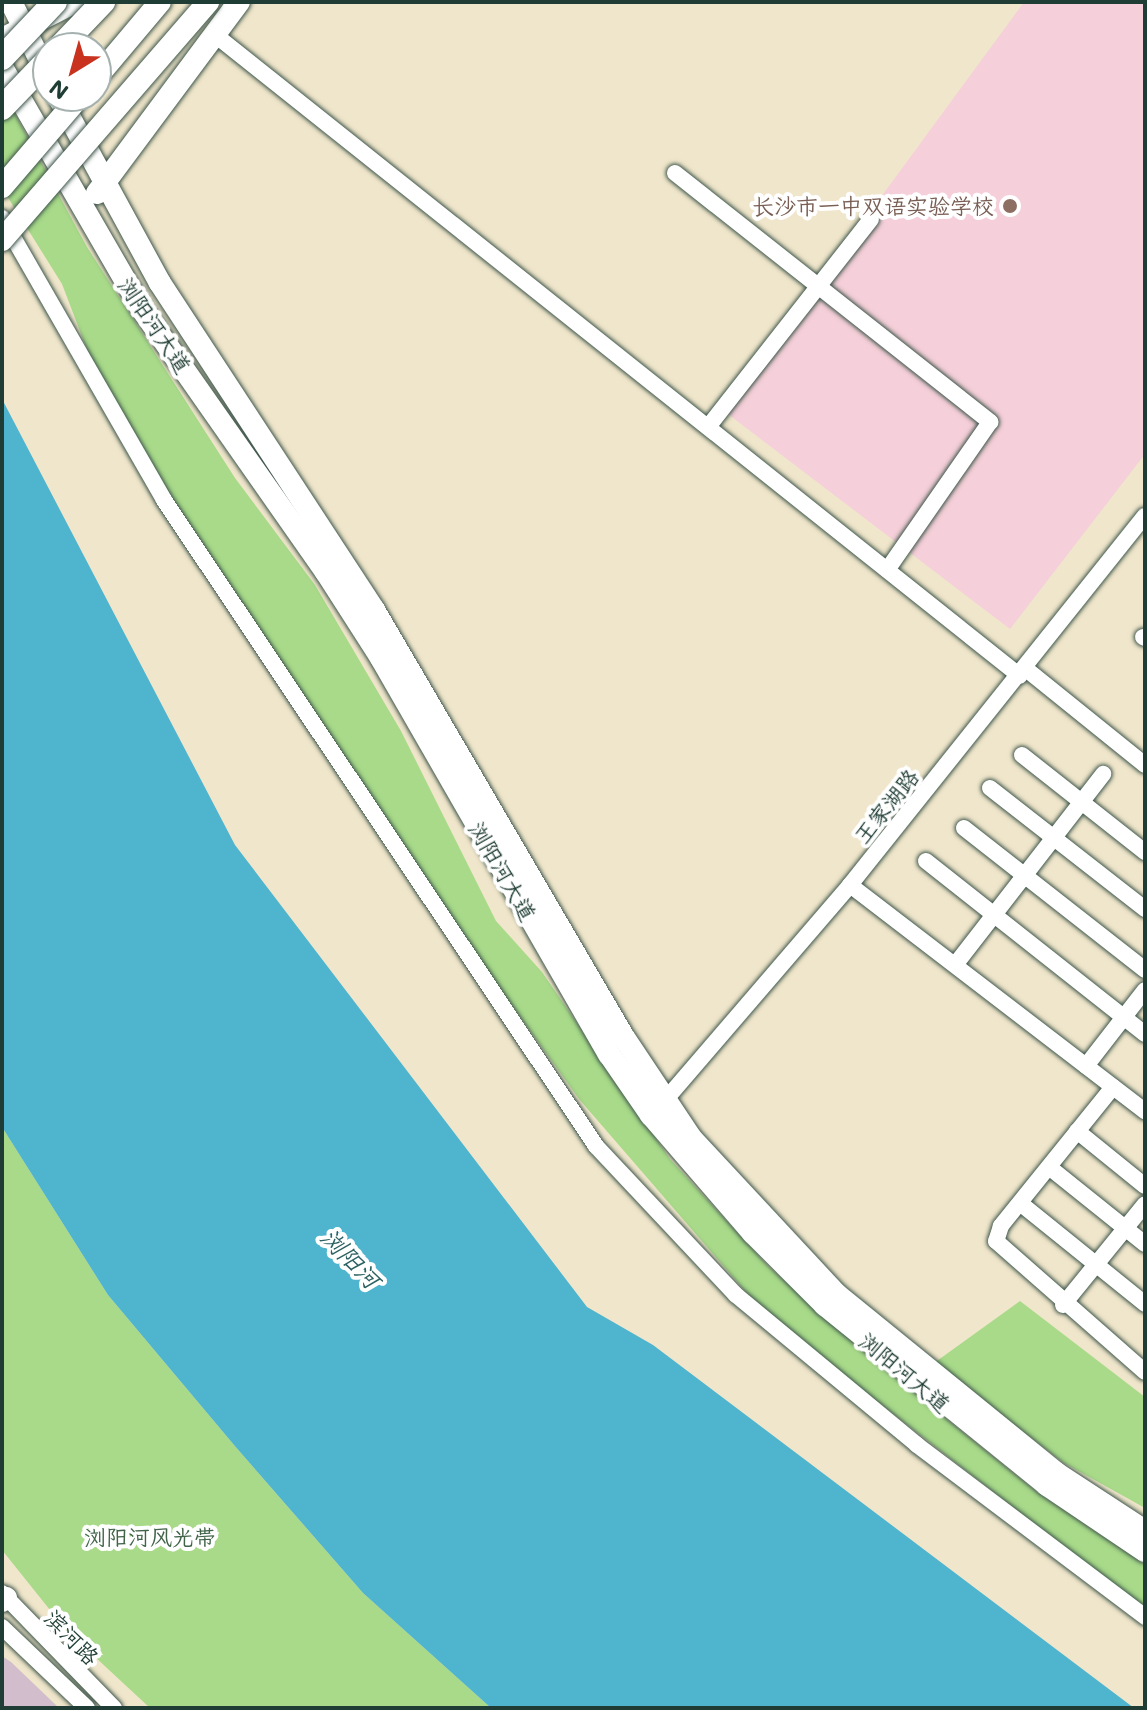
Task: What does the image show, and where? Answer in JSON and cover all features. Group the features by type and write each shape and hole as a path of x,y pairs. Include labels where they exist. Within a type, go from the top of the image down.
{"highway":[{"path":"2,58 55,2"},
{"path":"74,32 103,2"},
{"path":"2,108 32,77"}],"main road":[{"path":"11,2 32,45"},
{"path":"2,39 75,2"},
{"path":"112,59 160,2"},
{"path":"2,240 208,2"},
{"path":"88,221 101,181 239,2"},
{"name":"浏阳河大道","path":"2,67 88,221 141,308 334,584 609,1054 762,1221 836,1294 1056,1473 1145,1531"},
{"path":"2,187 66,112"},
{"name":"浏阳河大道","path":"66,112 101,181 160,283 374,610 658,1108 753,1233 825,1305 1014,1459 1145,1551"}],"street":[{"path":"214,34 887,570 1145,765"},
{"path":"675,173 990,422 887,570"},
{"path":"2,218 164,500 596,1146 736,1295 917,1445 1145,1617"},
{"path":"708,427 871,219"},
{"name":"王家湖路","path":"658,1108 850,885 1145,516"},
{"path":"1022,755 1145,852"},
{"path":"955,965 1103,774"},
{"path":"990,788 1145,909"},
{"path":"964,828 1145,970"},
{"path":"926,861 1145,1034"},
{"path":"850,885 1145,1111"},
{"path":"1086,1066 1145,990"},
{"path":"1113,1087 1020,1203 996,1241 1063,1305 1145,1372"},
{"path":"1077,1131 1145,1186"},
{"path":"1049,1167 1145,1244"},
{"path":"1020,1203 1145,1304"},
{"path":"1063,1305 1145,1204"},
{"name":"滨河路","path":"3,1598 114,1708"},
{"name":"滨河路","path":"2,1627 87,1708"}],"shaded area":[{"name":"长沙市一中双语实验学校","path":"1024,2 1145,2 1145,454 1010,629 724,411"},
{"path":"2,1656 11,1662 59,1708 2,1708"}],"green space":[{"path":"2,90 87,247 235,478 315,585 401,731 496,921 542,972 670,1159 768,1266 866,1354 1037,1492 1145,1564 1145,1610 765,1314 579,1099 499,987 157,478 91,360 62,284 2,188"},
{"name":"浏阳河风光带","path":"2,1127 108,1295 234,1445 363,1593 491,1708 150,1708 66,1630 2,1550"},
{"path":"1020,1301 1145,1397 1145,1508 1064,1463 934,1363"}],"water":[{"name":"浏阳河","path":"2,399 235,845 587,1307 653,1345 1134,1708 491,1708 363,1593 234,1445 108,1295 2,1127"}],"place":[{"name":"长沙市一中双语实验学校","path":"1010,206"}]}
